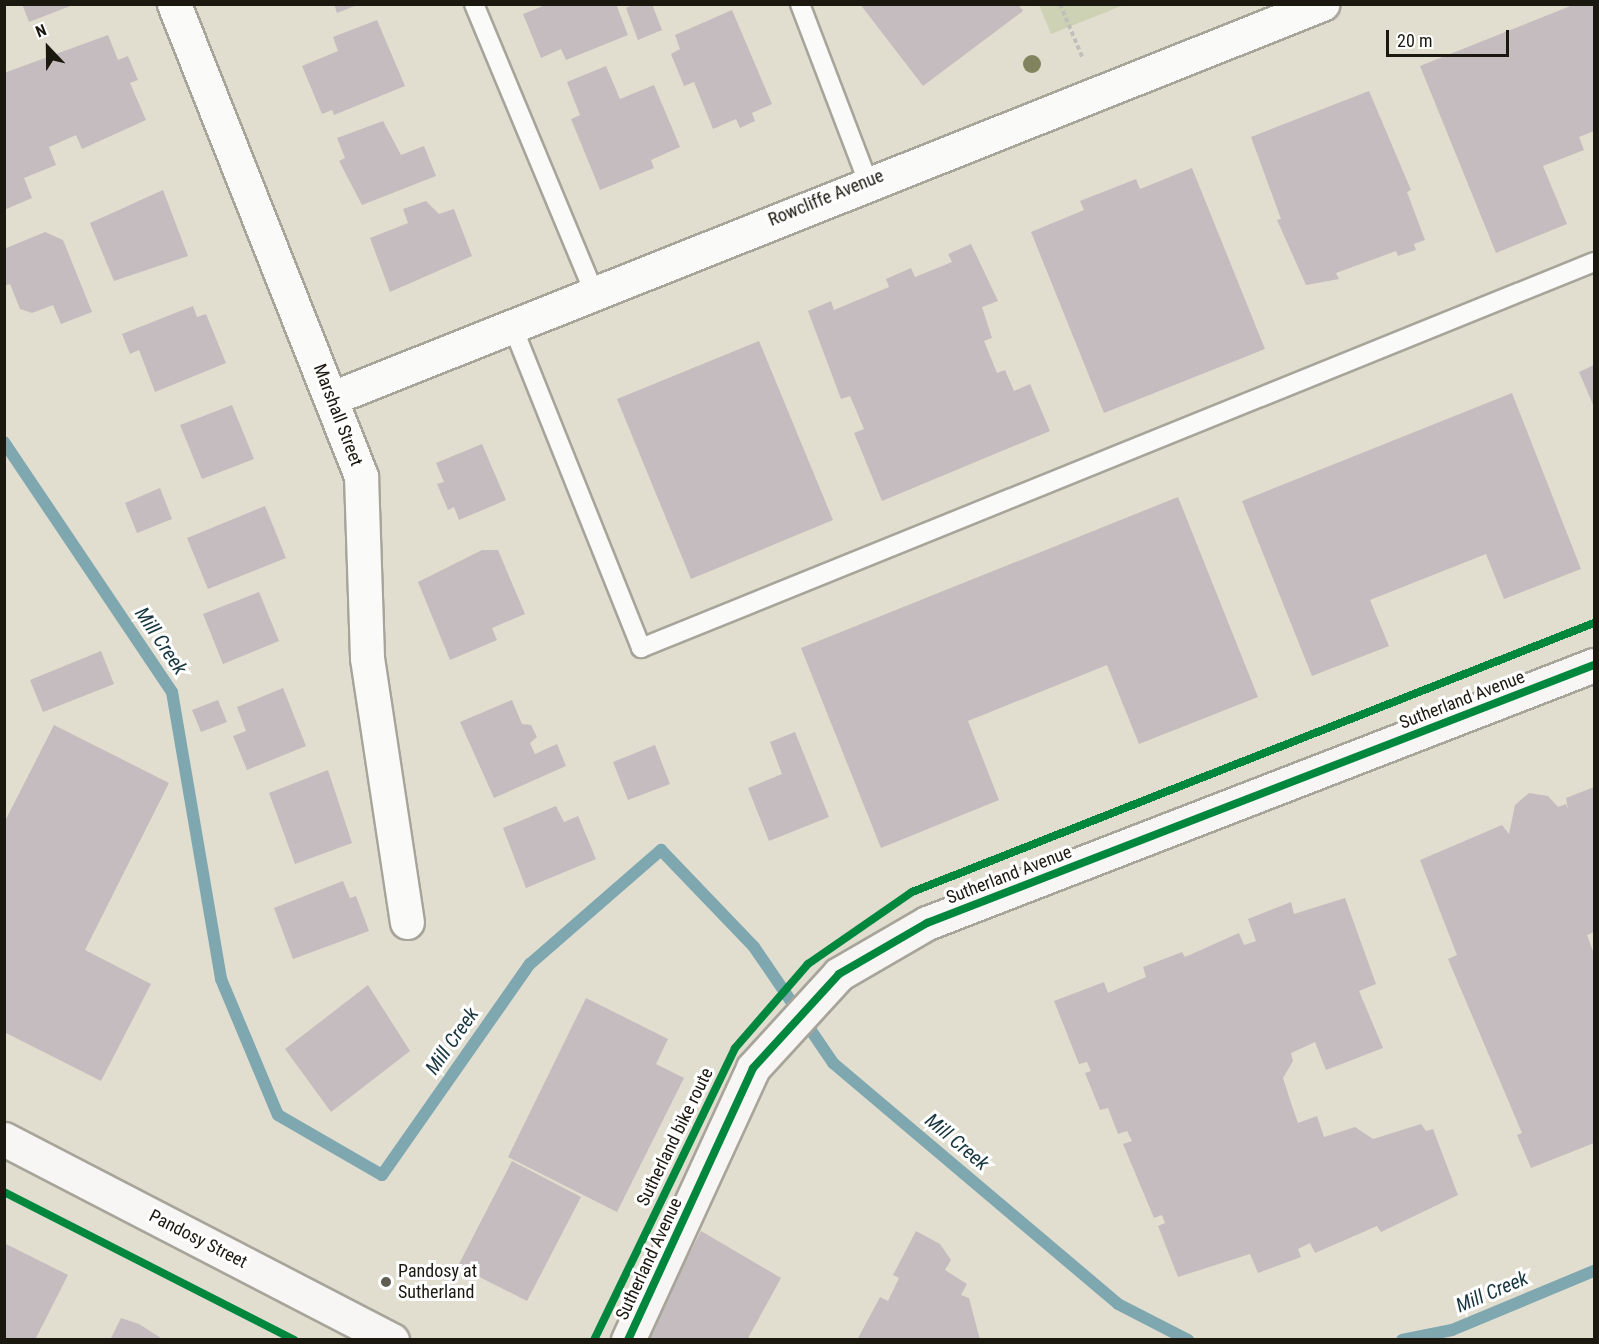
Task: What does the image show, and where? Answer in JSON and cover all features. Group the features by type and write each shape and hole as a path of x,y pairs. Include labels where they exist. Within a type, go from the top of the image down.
{"street":[{"name":"Marshall Street","path":"174,4 361,476 367,658 407,922"},
{"name":"Rowcliffe Avenue","path":"332,398 868,182 1322,4"},
{"name":"Sutherland Avenue","path":"628,1340 753,1068 839,974 927,923 1594,665"},
{"name":"Pandosy Street","path":"4,1139 392,1340"}],"lane":[{"path":"474,4 594,292"},
{"path":"800,4 868,182"},
{"path":"512,325 641,648 1594,262"}],"path":[{"path":"1060,4 1096,92"}],"green space":[{"path":"1039,5 1124,5 1051,34"}],"building":[{"path":"22,4 73,4 73,5 29,22"},
{"path":"334,4 357,4 357,5 337,13"},
{"path":"548,4 616,4 628,35 566,60 561,49 541,58 523,14"},
{"path":"634,4 652,4 662,30 638,40 626,8"},
{"path":"860,4 1018,4 1023,11 923,86"},
{"path":"1573,5 1594,5 1594,131 1579,137 1584,150 1543,166 1567,224 1496,253 1420,66"},
{"path":"732,10 772,104 752,113 755,121 740,128 736,119 713,129 694,82 684,86 671,54 680,49 675,35"},
{"path":"377,20 405,86 334,115 332,110 322,114 302,66 338,51 333,37"},
{"path":"108,35 118,60 128,56 138,80 130,83 146,120 82,149 76,135 49,147 56,165 24,178 32,198 4,210 4,73"},
{"path":"606,66 620,99 654,85 680,147 651,160 654,168 600,190 571,119 580,115 567,82"},
{"path":"1369,91 1411,190 1407,192 1425,240 1414,244 1416,250 1398,256 1396,251 1336,273 1339,279 1306,285 1277,220 1281,219 1251,137"},
{"path":"383,121 401,155 424,146 436,176 362,205 339,161 345,158 337,138"},
{"path":"1192,168 1265,349 1104,413 1031,232 1084,210 1080,201 1136,179 1140,189"},
{"path":"163,190 188,256 114,281 90,223"},
{"path":"426,201 439,214 454,209 472,256 390,292 370,238 408,223 403,209"},
{"path":"45,232 63,240 92,312 61,324 53,305 32,313 20,309 10,284 4,286 4,249"},
{"path":"971,244 998,301 982,307 992,338 984,341 997,373 1005,370 1014,391 1030,384 1050,431 882,501 854,433 864,429 850,396 841,399 808,311 831,301 834,310 889,287 886,279 911,268 915,277 952,262 948,254"},
{"path":"193,306 197,317 206,314 226,363 155,392 139,350 130,354 122,334"},
{"path":"759,341 833,520 691,579 617,399"},
{"path":"1594,365 1594,407 1579,372"},
{"path":"1512,393 1581,569 1504,599 1486,554 1370,600 1389,646 1312,676 1242,501"},
{"path":"232,405 254,459 202,479 180,425"},
{"path":"482,444 506,500 459,520 454,507 448,510 437,484 444,482 436,463"},
{"path":"160,488 172,519 137,533 125,503"},
{"path":"1178,497 1258,697 1139,744 1107,665 968,721 999,800 881,848 801,648"},
{"path":"265,506 286,558 208,589 187,538"},
{"path":"482,550 498,550 525,614 492,628 497,640 450,660 418,582"},
{"path":"259,592 279,641 223,664 203,614"},
{"path":"101,651 114,684 43,712 30,680"},
{"path":"283,688 306,746 247,770 233,736 246,731 237,707"},
{"path":"218,700 227,722 201,732 192,710"},
{"path":"512,700 522,724 531,725 537,737 530,743 535,754 557,744 566,766 494,798 460,722"},
{"path":"54,725 169,783 85,950 151,984 101,1081 4,1032 4,823"},
{"path":"795,732 829,817 769,841 748,788 782,774 770,742"},
{"path":"655,745 670,784 628,800 613,762"},
{"path":"328,770 352,843 295,864 269,793"},
{"path":"1594,787 1594,932 1587,935 1594,954 1594,1143 1531,1168 1517,1135 1522,1133 1448,959 1457,955 1420,860 1502,825 1509,834 1515,805 1529,793 1548,796 1558,807 1566,804 1568,810 1566,798"},
{"path":"556,806 564,822 578,816 596,859 526,888 503,828"},
{"path":"343,881 350,898 356,896 369,931 293,959 274,908"},
{"path":"1345,898 1376,984 1359,991 1383,1048 1326,1070 1315,1042 1291,1053 1293,1061 1283,1078 1298,1123 1317,1116 1324,1137 1355,1127 1373,1139 1421,1124 1426,1131 1433,1129 1458,1195 1381,1232 1377,1226 1315,1253 1310,1243 1298,1249 1301,1257 1258,1273 1250,1254 1178,1277 1158,1226 1165,1223 1162,1215 1154,1218 1123,1144 1132,1141 1127,1131 1118,1134 1108,1108 1100,1110 1085,1073 1091,1071 1087,1062 1079,1064 1054,1001 1104,982 1108,993 1146,977 1143,967 1182,952 1185,957 1239,933 1244,945 1256,941 1248,919 1291,902 1294,914"},
{"path":"368,985 410,1051 331,1112 285,1049"},
{"path":"586,998 668,1039 656,1064 684,1078 617,1212 508,1157"},
{"path":"512,1161 581,1197 527,1301 458,1266"},
{"path":"701,1231 781,1278 747,1340 646,1340"},
{"path":"916,1231 940,1244 951,1260 945,1270 967,1284 961,1295 969,1298 980,1340 857,1340 880,1297 888,1301 899,1278 893,1275"},
{"path":"4,1243 68,1275 35,1340 4,1340"},
{"path":"121,1318 139,1324 164,1340 110,1340"}],"waterway":[{"name":"Mill Creek","path":"4,442 172,692 221,979 278,1115 382,1175 530,964 661,850 754,947 833,1063 1118,1304 1188,1340"},
{"name":"Mill Creek","path":"1402,1340 1452,1330 1594,1271"}],"cycle path":[{"name":"Sutherland bike route","path":"594,1340 735,1048 808,964 912,892 1594,623"},
{"path":"628,1340 753,1068 839,974 927,923 1594,665"},
{"path":"4,1192 295,1340"}],"place":[{"name":"Pandosy at Sutherland","path":"386,1282"}]}
